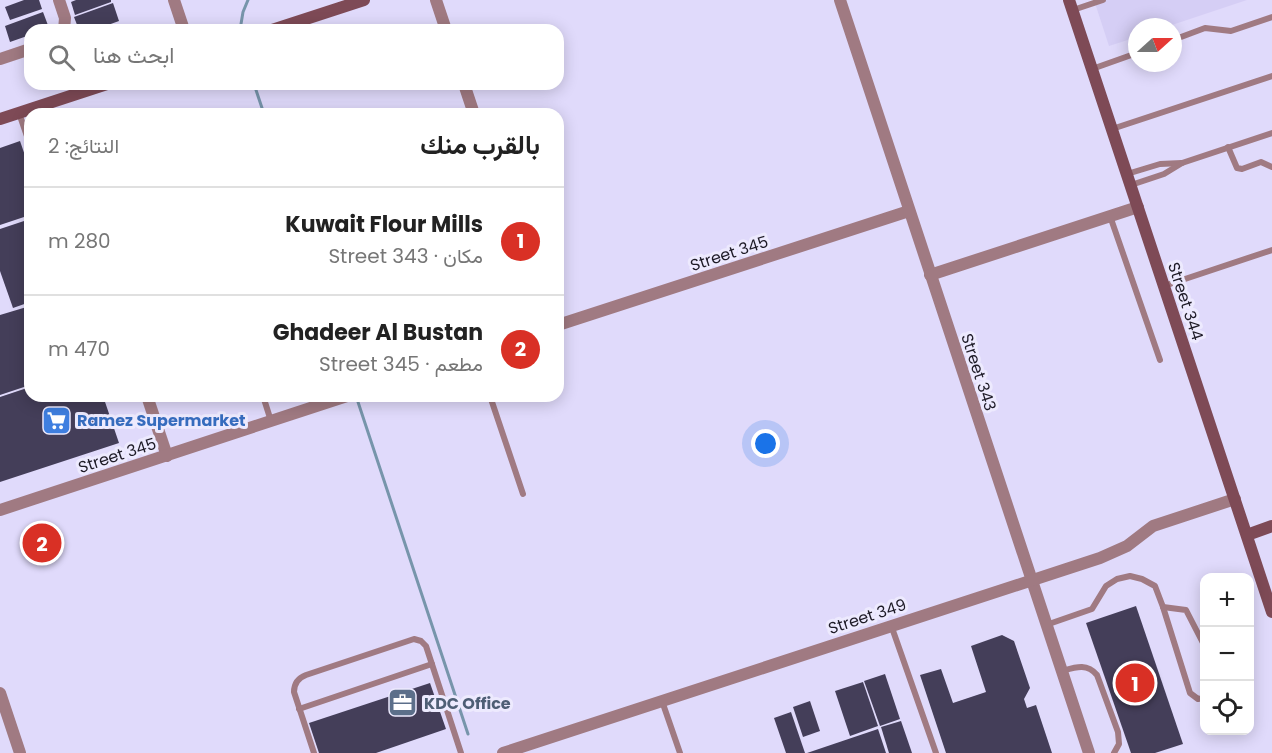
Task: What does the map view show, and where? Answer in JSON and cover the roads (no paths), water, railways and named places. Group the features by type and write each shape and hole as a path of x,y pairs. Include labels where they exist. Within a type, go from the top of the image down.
{"main road":[{"path":"287,24 338,4 364,0"},
{"name":"Street 344","path":"1071,5 1272,612"},
{"path":"52,108 93,90"},
{"path":"0,119 24,112"},
{"path":"1247,535 1272,526"}],"street":[{"path":"59,0 65,18 64,24"},
{"path":"174,0 182,24"},
{"path":"436,0 444,24"},
{"name":"Street 343","path":"840,0 1089,753"},
{"path":"0,59 24,51"},
{"path":"466,90 472,108"},
{"path":"930,275 1138,207"},
{"name":"Street 345","path":"564,323 909,211"},
{"path":"149,402 167,456"},
{"name":"Street 345","path":"0,510 329,402"},
{"name":"Street 349","path":"503,753 1100,558 1127,546 1153,526 1235,499"},
{"path":"0,693 20,753"}],"lane":[{"path":"1071,5 1103,0"},
{"path":"1182,37 1205,28 1231,31 1272,17"},
{"path":"1092,69 1128,56"},
{"path":"1112,129 1272,76"},
{"path":"19,113 24,128"},
{"path":"1129,180 1164,174 1182,163 1272,133"},
{"path":"1228,147 1237,168 1242,169 1261,162 1272,167"},
{"path":"1129,180 1160,164 1182,163"},
{"path":"1110,216 1160,360"},
{"path":"1164,286 1272,250"},
{"path":"265,402 272,421"},
{"path":"492,402 523,494"},
{"path":"1045,625 1092,609 1106,586 1117,579 1130,576 1142,579 1155,586 1190,693 1200,699"},
{"path":"1163,607 1186,610 1200,637"},
{"path":"891,625 936,753"},
{"path":"314,753 294,692 298,679 414,639 426,646 461,753"},
{"path":"299,709 432,664"},
{"path":"1061,672 1082,666 1093,669 1097,675 1118,732 1119,744 1114,753"},
{"path":"662,700 680,753"}],"waterway":[{"path":"241,24 248,0"},
{"path":"256,90 262,108"},
{"path":"358,402 468,734"}],"place":[{"name":"Ramez Supermarket","path":"56,420"},
{"name":"Ghadeer Al Bustan","path":"42,543"},
{"name":"Kuwait Flour Mills","path":"1135,683"},
{"name":"KDC Office","path":"403,703"}]}
